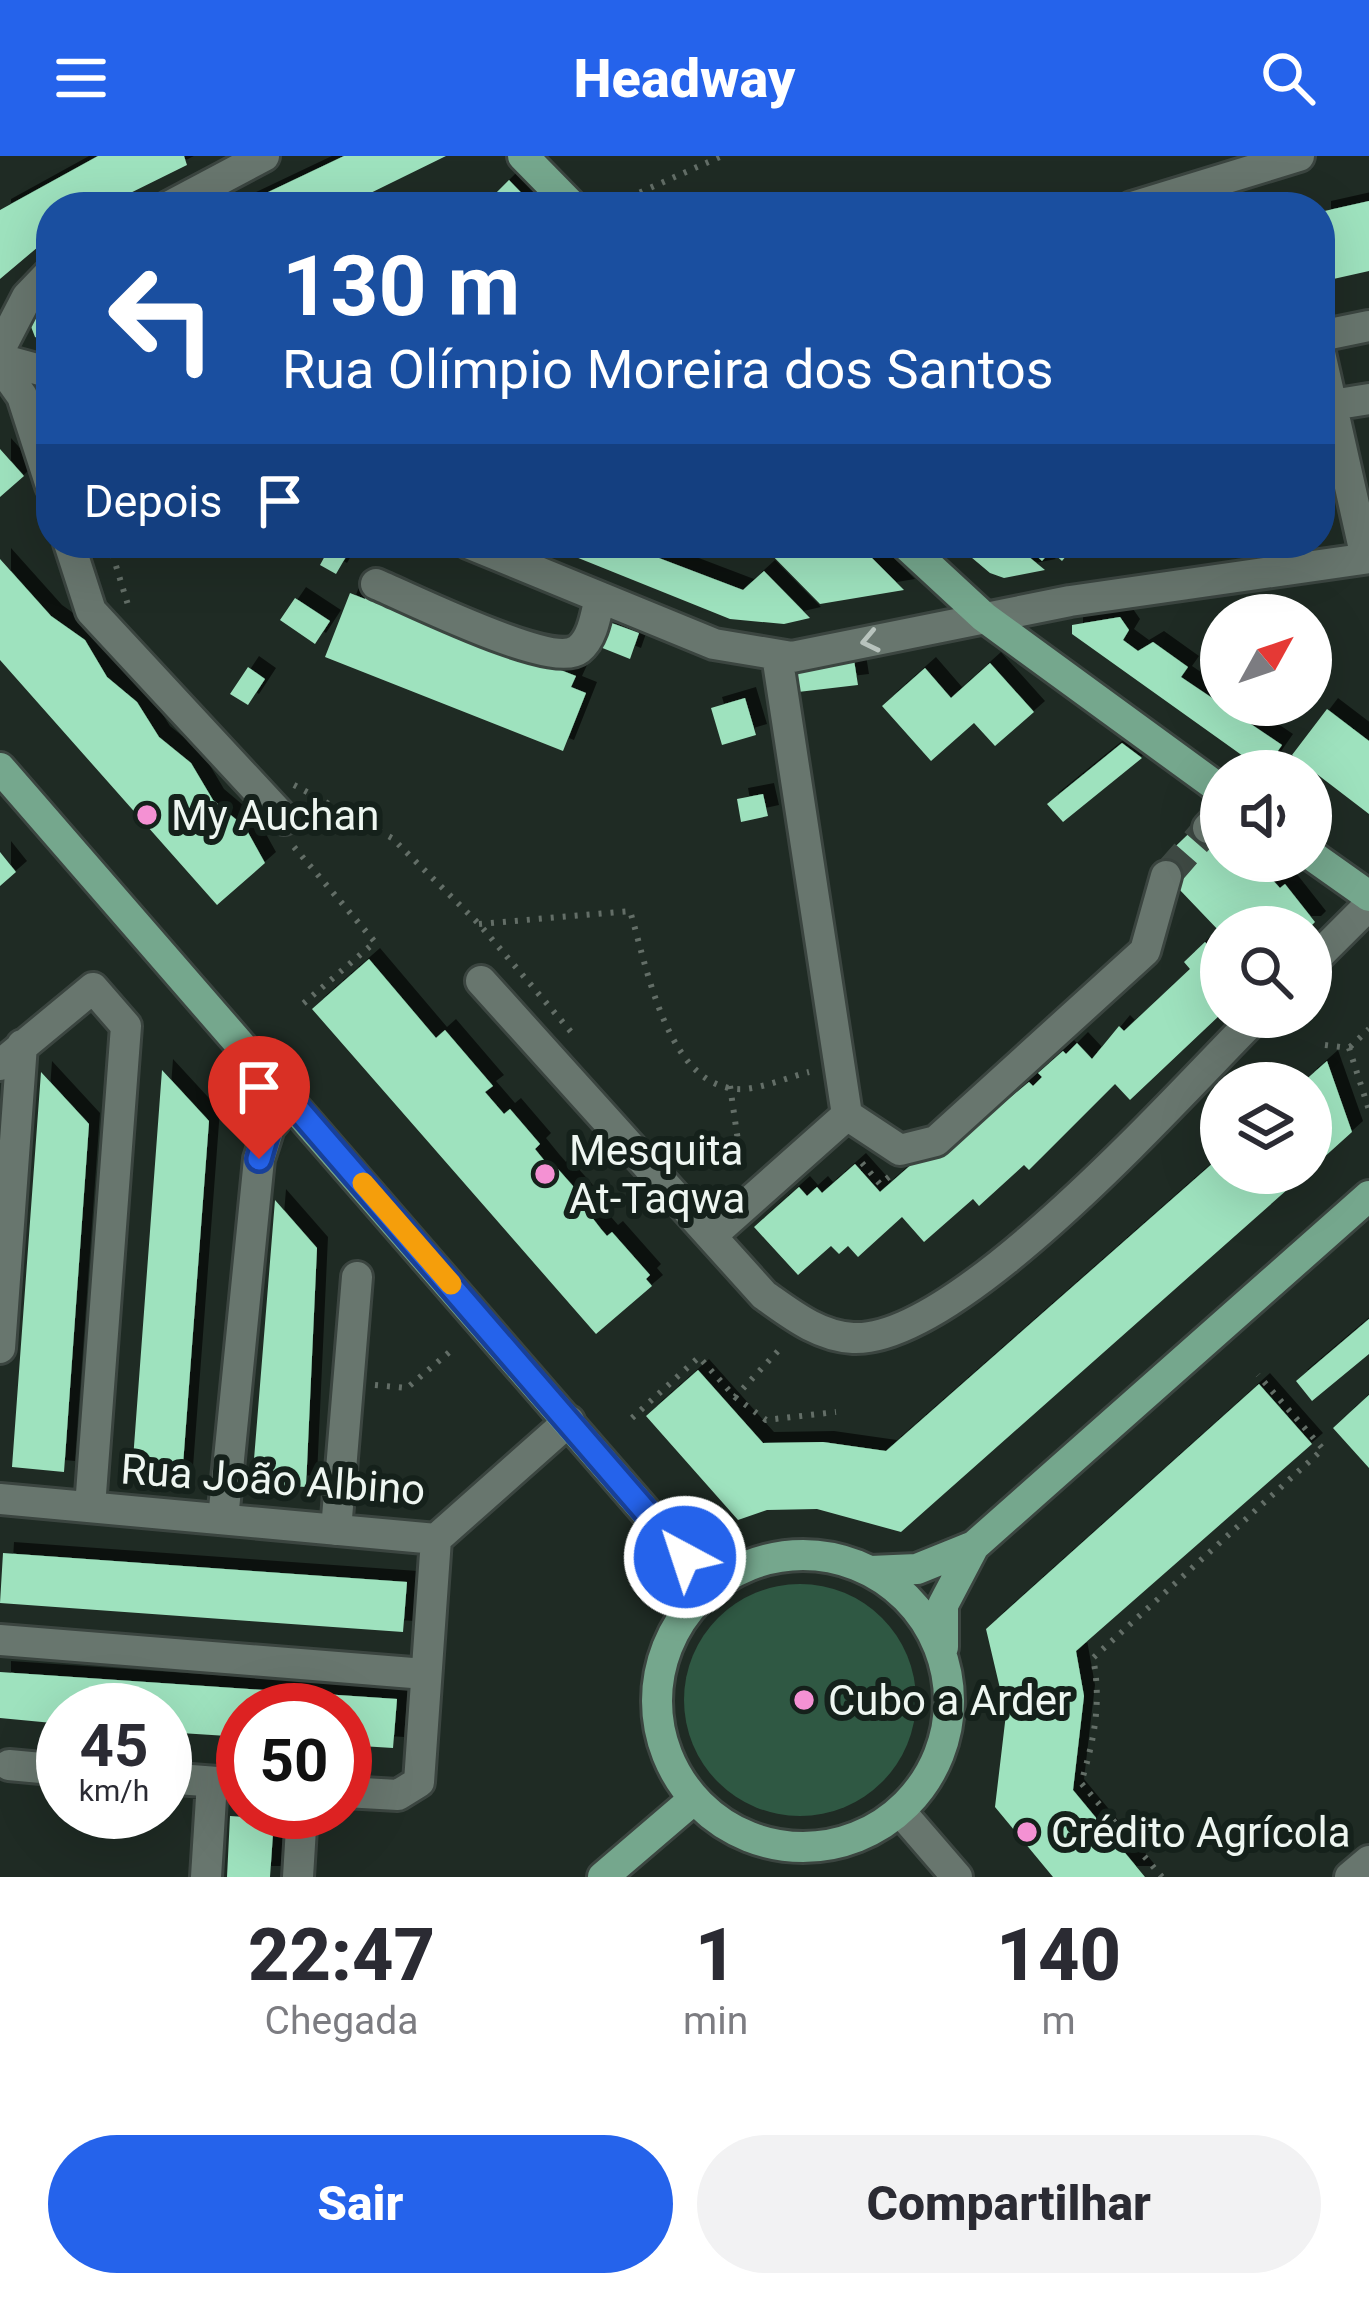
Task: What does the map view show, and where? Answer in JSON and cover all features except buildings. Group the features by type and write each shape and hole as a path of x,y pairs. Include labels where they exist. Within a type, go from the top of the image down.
{"main road":[{"path":"523,156 558,192"},
{"path":"920,558 984,617 1200,775"},
{"path":"0,768 710,1587"},
{"path":"1332,871 1369,900"},
{"path":"974,1546 939,1623 948,1721 942,1747 925,1781 901,1811 845,1841 782,1846 734,1830 694,1798 668,1759 656,1689 679,1622 710,1587 734,1571 788,1555 816,1555 870,1571 917,1569 974,1546 1369,1196"},
{"path":"870,1571 910,1602 938,1646 946,1670"},
{"path":"603,1877 694,1798"}],"street":[{"path":"196,192 264,156"},
{"path":"1181,192 1299,156"},
{"path":"0,349 36,288"},
{"path":"1335,333 1369,326"},
{"path":"0,362 36,370"},
{"path":"0,362 22,396 36,439"},
{"path":"1335,405 1369,399"},
{"path":"505,558 714,644 792,657 984,617 1367,558 1335,418"},
{"path":"74,558 91,611 287,831"},
{"path":"376,584 536,650 565,656 580,649 590,633 600,597"},
{"path":"777,655 848,1115 900,1150 936,1141 1145,952 1166,876"},
{"path":"1332,940 1369,900"},
{"path":"481,981 764,1295 807,1326 853,1338 903,1330 957,1299 1053,1216 1235,1038"},
{"path":"0,1348 11,1055 93,988 126,1026 90,1507"},
{"path":"223,1520 259,1159 268,1128 291,1101"},
{"path":"711,1236 848,1115"},
{"path":"336,1530 356,1277"},
{"name":"Rua João Albino","path":"0,1499 436,1539 569,1421"},
{"path":"372,1794 398,1796 417,1786 436,1539"},
{"path":"0,1640 424,1674"},
{"path":"9,1765 36,1768"},
{"path":"901,1811 958,1877"},
{"path":"206,1877 216,1832"},
{"path":"298,1877 300,1839"},
{"path":"1350,1877 1369,1861"}],"path":[{"path":"641,192 722,156"},
{"path":"114,558 129,608"},
{"path":"292,783 392,838 479,924 584,1046"},
{"path":"287,831 375,943 297,1009"},
{"path":"479,924 630,911 669,1038 708,1080 742,1089 824,1069"},
{"path":"1349,1048 1369,1029"},
{"path":"1325,1045 1349,1048"},
{"path":"1349,1048 1369,1110"},
{"path":"730,1086 742,1168"},
{"path":"732,1177 759,1154"},
{"path":"348,1382 407,1388 453,1349"},
{"path":"735,1396 778,1352"},
{"path":"632,1418 699,1357 735,1396 766,1420 836,1412"},
{"path":"1162,1877 1081,1783 1096,1734 1099,1686 1093,1658 1323,1449 1258,1375"}],"green space":[{"path":"800,1584 844,1593 882,1618 907,1656 916,1700 907,1744 882,1782 844,1807 800,1816 756,1807 718,1782 693,1744 684,1700 693,1656 718,1618 756,1593"}],"tunnel":[{"path":"1166,876 1200,837"}],"slow traffic":[{"path":"363,1183 451,1284"}],"place":[{"name":"My Auchan","path":"147,815"},
{"name":"Mesquita At-Taqwa","path":"545,1174"},
{"name":"Cubo a Arder","path":"804,1700"},
{"name":"Crédito Agrícola","path":"1027,1832"}],"route":[{"path":"259,1159 268,1128 291,1101 685,1557"}]}
